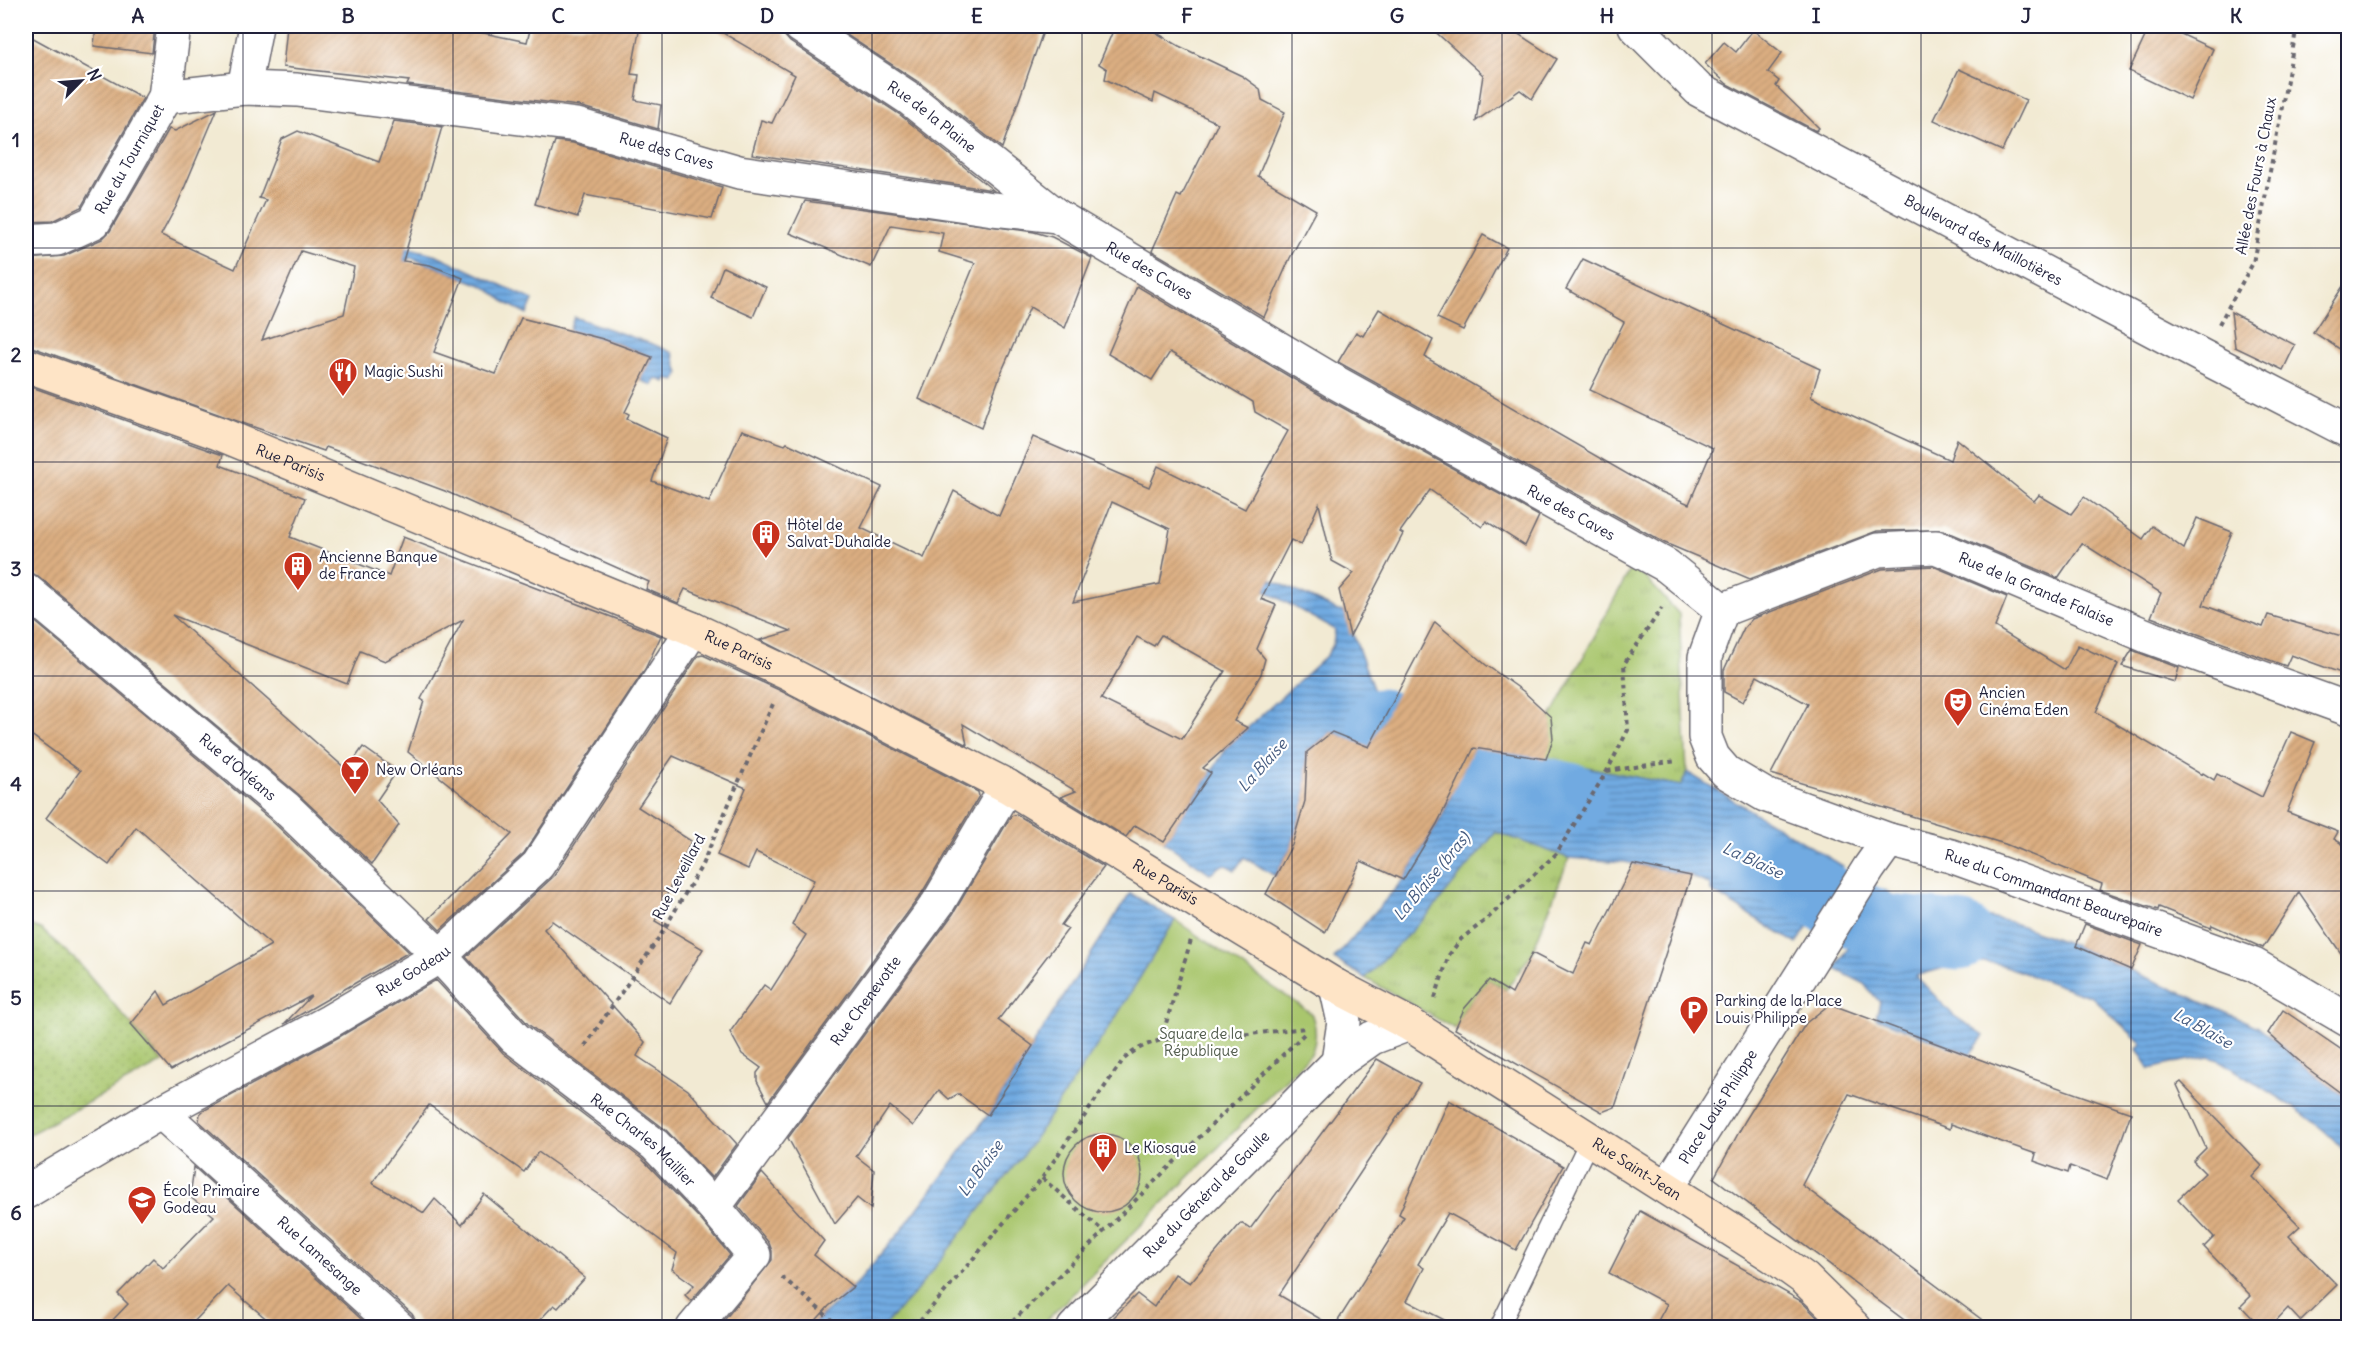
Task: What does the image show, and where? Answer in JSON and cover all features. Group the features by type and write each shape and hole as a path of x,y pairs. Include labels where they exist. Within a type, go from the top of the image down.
{"main road":[{"name":"Rue Parisis","path":"26,365 218,433 693,629 1007,786 1336,986 1413,1026"},
{"name":"Rue Saint-Jean","path":"1413,1026 1781,1262 1804,1279 1855,1328"}],"street":[{"path":"165,97 174,26"},
{"path":"244,88 256,26"},
{"name":"Rue de la Plaine","path":"800,26 910,99 1057,216"},
{"name":"Boulevard des Maillotières","path":"1635,26 1699,90 2202,356 2349,431"},
{"name":"Rue des Caves","path":"165,97 244,88 297,90 577,125 739,172 1057,216 1337,383 1667,566 1722,610"},
{"name":"Rue du Tourniquet","path":"26,241 57,238 94,222 165,97"},
{"name":"Rue de la Grande Falaise","path":"1722,610 1878,550 1936,547 2149,637 2349,709"},
{"name":"Rue d'Orléans","path":"26,590 286,808 440,956"},
{"path":"1722,610 1705,657 1705,737 1713,757 1726,772 1765,795 1889,840"},
{"name":"Rue Godeau","path":"26,1192 161,1112 330,1021 440,956 538,865 693,629"},
{"name":"Rue Chenevotte","path":"714,1207 938,903 1007,786"},
{"name":"Place Louis Philippe","path":"1667,1188 1869,868 1889,840"},
{"name":"Rue du Commandant Beaurepaire","path":"1889,840 1951,855 2254,964 2349,1020"},
{"name":"Rue Charles Maillier","path":"440,956 515,1038 655,1145 714,1207 753,1255"},
{"path":"1336,986 1344,1022 1338,1062"},
{"name":"Rue du Général de Gaulle","path":"1074,1328 1338,1062 1372,1038 1413,1026"},
{"name":"Rue Lamesange","path":"161,1112 399,1328"},
{"path":"693,1328 753,1255"}],"lane":[{"path":"1499,1328 1590,1139"}],"path":[{"name":"Allée des Fours à Chaux","path":"2202,356 2253,263 2297,26"},
{"path":"1413,1026 1433,1004 1449,956 1461,939 1556,854 1607,771 1628,730 1624,664 1682,578"},
{"name":"Rue Leveillard","path":"564,1076 660,936 701,867 787,674"},
{"path":"1607,771 1713,757"},
{"path":"1161,1040 1202,903"},
{"path":"914,1328 1042,1179 1124,1060 1139,1048 1161,1040 1311,1027 1006,1328"},
{"path":"1042,1179 1104,1232"},
{"path":"753,1255 822,1309 841,1328"}],"green space":[{"path":"1631,568 1646,578 1679,614 1687,772 1681,786 1546,759 1551,717"},
{"path":"1496,832 1569,858 1532,953 1506,990 1489,980 1464,1009 1455,1029 1365,978 1431,911"},
{"name":"Square de la République","path":"1175,920 1311,1013 1316,1034 1311,1054 1040,1327 882,1328 913,1295 1028,1148 1114,1020"},
{"path":"26,923 42,930 78,962 163,1062 26,1136"}],"water":[{"path":"379,240 437,255 533,300 527,314 508,304 484,286 409,257 407,262 350,253"},
{"path":"574,317 673,353 679,374 675,381 667,378 665,382 656,378 652,385 640,380 652,357 610,341 569,331"},
{"path":"1253,571 1338,611 1345,612 1379,705 1389,710 1369,747 1332,732 1310,749 1307,748 1305,801 1292,845 1275,876 1244,857 1235,870 1224,864 1210,873 1164,842 1229,745 1327,655 1333,645 1335,630 1234,573"},
{"name":"La Blaise (bras)","path":"1500,752 1681,786 1687,772 1843,866 1797,944 1711,891 1710,885 1691,876 1625,862 1569,858 1496,832 1431,911 1365,978 1334,959 1403,880 1443,815 1453,791 1465,796 1468,791 1466,790"},
{"path":"1885,890 1902,902 2011,922 2076,946 2258,1027 2310,1071 2348,1099 2348,1157 2337,1143 2307,1117 2219,1060 2209,1057 2150,1069 2137,1049 2142,1044 2092,997 1996,963 1968,961 1916,976 1953,1015 1984,1036 1970,1054 1876,1018 1880,1002 1863,983 1835,969"},
{"path":"1130,893 1175,920 1114,1020 1028,1148 913,1295 882,1327 809,1328 853,1287 900,1232 988,1115"}],"building":[{"path":"96,26 155,26 152,53 94,46"},
{"path":"287,26 450,26 527,42 531,26 640,26 631,74 639,75 635,100 661,105 658,129 579,106 407,85 409,81 283,67"},
{"path":"711,26 781,26 790,42 899,114 993,190 752,154 761,120 772,123 795,75"},
{"path":"833,26 1045,26 1002,148 920,83"},
{"path":"1115,26 1145,26 1179,46 1242,76 1260,89 1262,100 1285,112 1258,176 1316,210 1290,258 1264,317 1152,251 1177,195 1181,197 1218,123 1155,93 1153,102 1105,79 1107,69 1099,64"},
{"path":"1429,26 1506,26 1557,59 1532,99 1520,90 1476,121 1483,75"},
{"path":"2150,26 2164,26 2213,49 2190,100 2129,71"},
{"path":"1753,30 1782,53 1768,72 1779,81 1776,86 1819,128 1816,131 1727,84 1705,64 1724,42 1736,52"},
{"path":"26,34 143,98 81,207 52,221 26,222"},
{"path":"1959,69 2026,100 2002,151 1934,120"},
{"path":"217,110 177,205 161,235 235,269 266,200 259,198 282,139 298,131 379,162 394,121 442,127 403,261 430,265 463,278 434,352 496,374 521,318 603,339 652,357 625,412 629,414 627,419 667,438 652,481 709,502 742,430 785,445 787,443 882,487 861,528 924,558 954,491 999,516 1033,437 1149,487 1158,466 1245,509 1288,431 1255,412 1253,402 1170,352 1152,380 1108,354 1137,286 1327,399 1539,516 1525,546 1486,521 1482,527 1430,490 1400,532 1403,534 1350,636 1339,590 1354,573 1332,561 1319,504 1301,545 1291,540 1261,599 1276,605 1257,649 1265,659 1261,674 1234,721 1248,728 1203,768 1211,773 1164,842 1135,825 1126,837 1061,797 1076,791 963,724 967,745 760,640 791,631 685,589 678,603 646,589 649,582 445,491 326,447 324,451 32,347 26,347 26,259 64,256 102,239 110,231 169,129 175,131","holes":["301,251 354,267 344,314 262,340","1112,502 1170,529 1160,584 1073,602","1161,635 1225,671 1182,739 1101,699 1137,637 1154,646"]},
{"path":"555,141 573,143 722,187 712,219 585,195 578,217 535,204"},
{"path":"805,201 1034,232 1052,237 1092,258 1065,328 1030,307 1001,373 981,428 919,399 975,263 939,252 943,233 891,225 871,267 790,233"},
{"path":"1483,235 1507,248 1463,330 1437,318"},
{"path":"1583,259 1820,369 1811,397 1950,460 1957,439 2034,501 2039,495 2071,514 2084,497 2143,539 2152,526 2184,549 2197,518 2232,532 2203,605 2263,627 2268,615 2349,638 2349,676 2291,655 2286,666 2151,617 2161,593 2082,543 2058,578 1943,530 1877,531 1750,579 1665,543 1338,362 1356,332 1363,336 1379,309 1433,340 1425,357 1634,478 1689,504 1713,448 1590,390 1624,322 1566,289"},
{"path":"723,267 766,287 753,317 711,298"},
{"path":"2349,277 2349,355 2313,332"},
{"path":"2231,312 2295,345 2283,370 2235,347"},
{"path":"26,385 223,455 220,465 305,498 290,537 389,576 403,537 661,636 645,669 524,853 440,930 429,919 512,834 408,752 424,701 421,699 463,620 385,661 360,651 347,684 172,615 347,770 363,747 397,771 377,800 399,825 372,864 298,794 38,576 26,572"},
{"path":"1933,566 2007,597 1995,627 2065,670 2078,645 2118,664 2096,712 2202,775 2203,773 2214,780 2217,774 2262,797 2291,732 2315,742 2287,812 2338,832 2334,839 2349,848 2349,965 2299,892 2263,948 2212,925 2211,928 2159,907 2158,910 2100,890 2102,884 2005,844 1771,774 1808,704 1757,676 1743,702 1724,692 1724,670 1744,628 1752,619 1882,569"},
{"path":"26,614 273,822 409,952 284,1024 311,996 171,1070 131,1024 158,991 166,1005 271,945 136,827 109,865 46,818 80,771 26,731"},
{"path":"1435,622 1486,665 1523,691 1551,717 1553,739 1546,759 1474,748 1437,824 1403,880 1361,861 1325,933 1266,894 1292,845 1305,801 1307,752 1332,732 1369,747"},
{"path":"2132,650 2179,668 2175,682 2122,666"},
{"path":"703,655 779,690 978,792 979,796 922,893 768,1102 757,1081 757,1073 761,1068 742,1054 730,1032 764,985 771,990 806,935 792,925 814,880 756,852 748,869 717,855 746,788 673,756 638,807 691,841 655,921 703,949 670,1003 552,921 544,929 645,1042 637,1056 688,1090 737,1144 712,1178 666,1130 528,1024 466,957 554,876 698,656"},
{"path":"1016,814 1104,867 1061,925 1068,929 998,1020 1033,1046 988,1115 958,1094 949,1099 939,1090 913,1126 890,1106 856,1156 874,1170 871,1209 857,1198 835,1224 788,1138 953,914 1011,816"},
{"path":"1633,864 1691,876 1615,1107 1602,1112 1455,1029 1464,1009 1489,980 1512,994 1532,953 1573,974 1587,943 1592,945"},
{"path":"2085,924 2142,945 2131,970 2076,946"},
{"path":"436,980 503,1053 642,1159 700,1219 730,1255 691,1301 685,1295 694,1285 672,1269 677,1253 600,1195 538,1152 524,1172 429,1105 372,1183 424,1213 435,1199 462,1225 484,1194 585,1278 558,1308 554,1305 532,1328 417,1328 417,1322 412,1314 199,1121 203,1111 339,1037"},
{"path":"1830,1004 2131,1113 2107,1180 2070,1166 2068,1173 2034,1161 2036,1154 1951,1124 1950,1129 1849,1094 1802,1185 1993,1328 1915,1328 1714,1178 1745,1121 1806,1023"},
{"path":"2283,1010 2349,1055 2349,1099 2307,1068 2268,1033"},
{"path":"1377,1059 1420,1083 1279,1295 1334,1327 1404,1217 1399,1214 1449,1100 1563,1166 1516,1250 1448,1213 1418,1264 1424,1268 1407,1301 1460,1328 1103,1328 1137,1294 1154,1307 1175,1274 1190,1283 1241,1223 1250,1229"},
{"path":"2181,1082 2262,1166 2252,1177 2300,1226 2289,1236 2337,1285 2300,1321 2288,1308 2269,1328 2262,1328 2241,1306 2251,1296 2204,1247 2214,1237 2178,1199 2205,1173 2193,1161 2206,1148 2177,1085"},
{"name":"Le Kiosque","path":"1103,1134 1118,1137 1131,1145 1139,1158 1142,1173 1139,1188 1131,1201 1118,1209 1103,1212 1088,1209 1075,1201 1067,1188 1064,1173 1067,1158 1075,1145 1088,1137"},
{"path":"194,1167 371,1328 277,1328 228,1286 188,1328 105,1328 128,1304 118,1294 153,1258 163,1268 214,1216 190,1197"},
{"path":"762,1173 824,1241 814,1255 853,1287 829,1306 809,1328 718,1328 772,1260 769,1243 738,1206"},
{"path":"1640,1211 1801,1301 1828,1328 1654,1328 1667,1304 1609,1273"}],"waterway":[{"name":"La Blaise","path":"1381,723 1514,785 1573,798"},
{"name":"La Blaise","path":"1740,853 1882,928 1959,936"}],"place":[{"name":"Magic Sushi","path":"343,398"},
{"name":"Hôtel de Salvat-Duhalde","path":"766,560"},
{"name":"Ancienne Banque de France","path":"298,592"},
{"name":"Ancien Cinéma Eden","path":"1958,728"},
{"name":"New Orléans","path":"355,796"},
{"name":"Parking de la Place Louis Philippe","path":"1694,1036"},
{"name":"Le Kiosque","path":"1103,1174"},
{"name":"École Primaire Godeau","path":"142,1226"}]}
